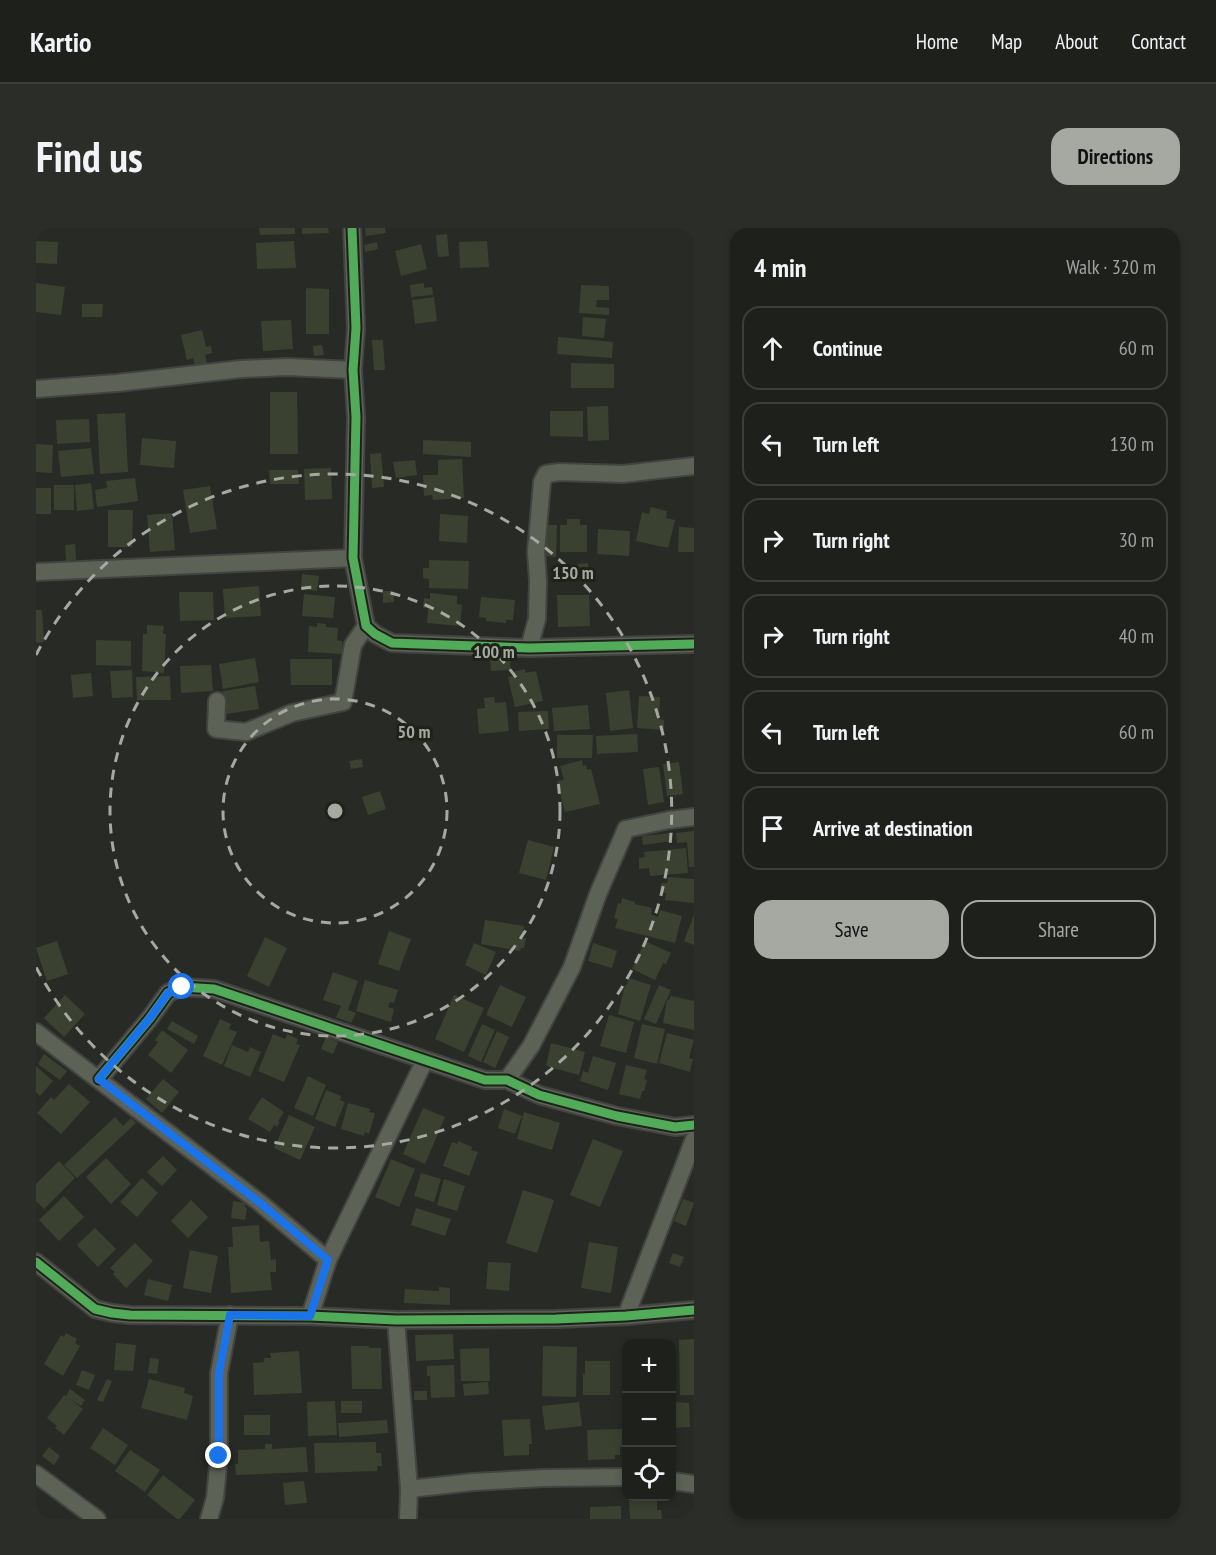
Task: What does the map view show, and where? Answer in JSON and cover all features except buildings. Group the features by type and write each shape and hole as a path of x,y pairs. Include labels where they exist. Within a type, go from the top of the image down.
{"street":[{"path":"352,228 356,328 353,370 356,417 352,558 366,626 392,643 530,648 694,644"},
{"path":"36,389 117,383 241,369 287,367 353,370"},
{"path":"530,648 537,619 536,552 542,482 546,474 559,472 622,474 694,466"},
{"path":"36,572 352,558"},
{"path":"217,701 216,729 246,732 292,713 342,702 353,645 366,626"},
{"path":"507,1080 531,1046 572,967 598,894 626,829 694,817"},
{"path":"99,1079 168,993 182,987 213,989 485,1080 507,1080 539,1095 617,1116 675,1127 694,1125"},
{"path":"36,1032 259,1202 328,1260"},
{"path":"310,1316 328,1260 426,1060"},
{"path":"626,1316 694,1139"},
{"path":"36,1262 95,1308 112,1313 310,1316 396,1320 556,1320 694,1310"},
{"path":"209,1519 215,1498 219,1456 219,1373 230,1315"},
{"path":"396,1320 409,1489 408,1519"},
{"path":"36,1474 97,1519"},
{"path":"409,1489 532,1478 622,1477"},
{"path":"676,1482 694,1484"}],"cycle path":[{"path":"352,228 356,328 353,370 356,417 353,558 366,626 392,643 529,648 694,644"},
{"path":"99,1079 168,993 182,987 214,989 485,1080 507,1080 539,1095 617,1116 675,1127 694,1125"},
{"path":"36,1262 95,1309 130,1315 310,1316 396,1320 556,1319 694,1310"}],"route":[{"path":"182,987 168,993 99,1079 259,1202 328,1260 310,1316 230,1315 219,1373 219,1456"}]}
